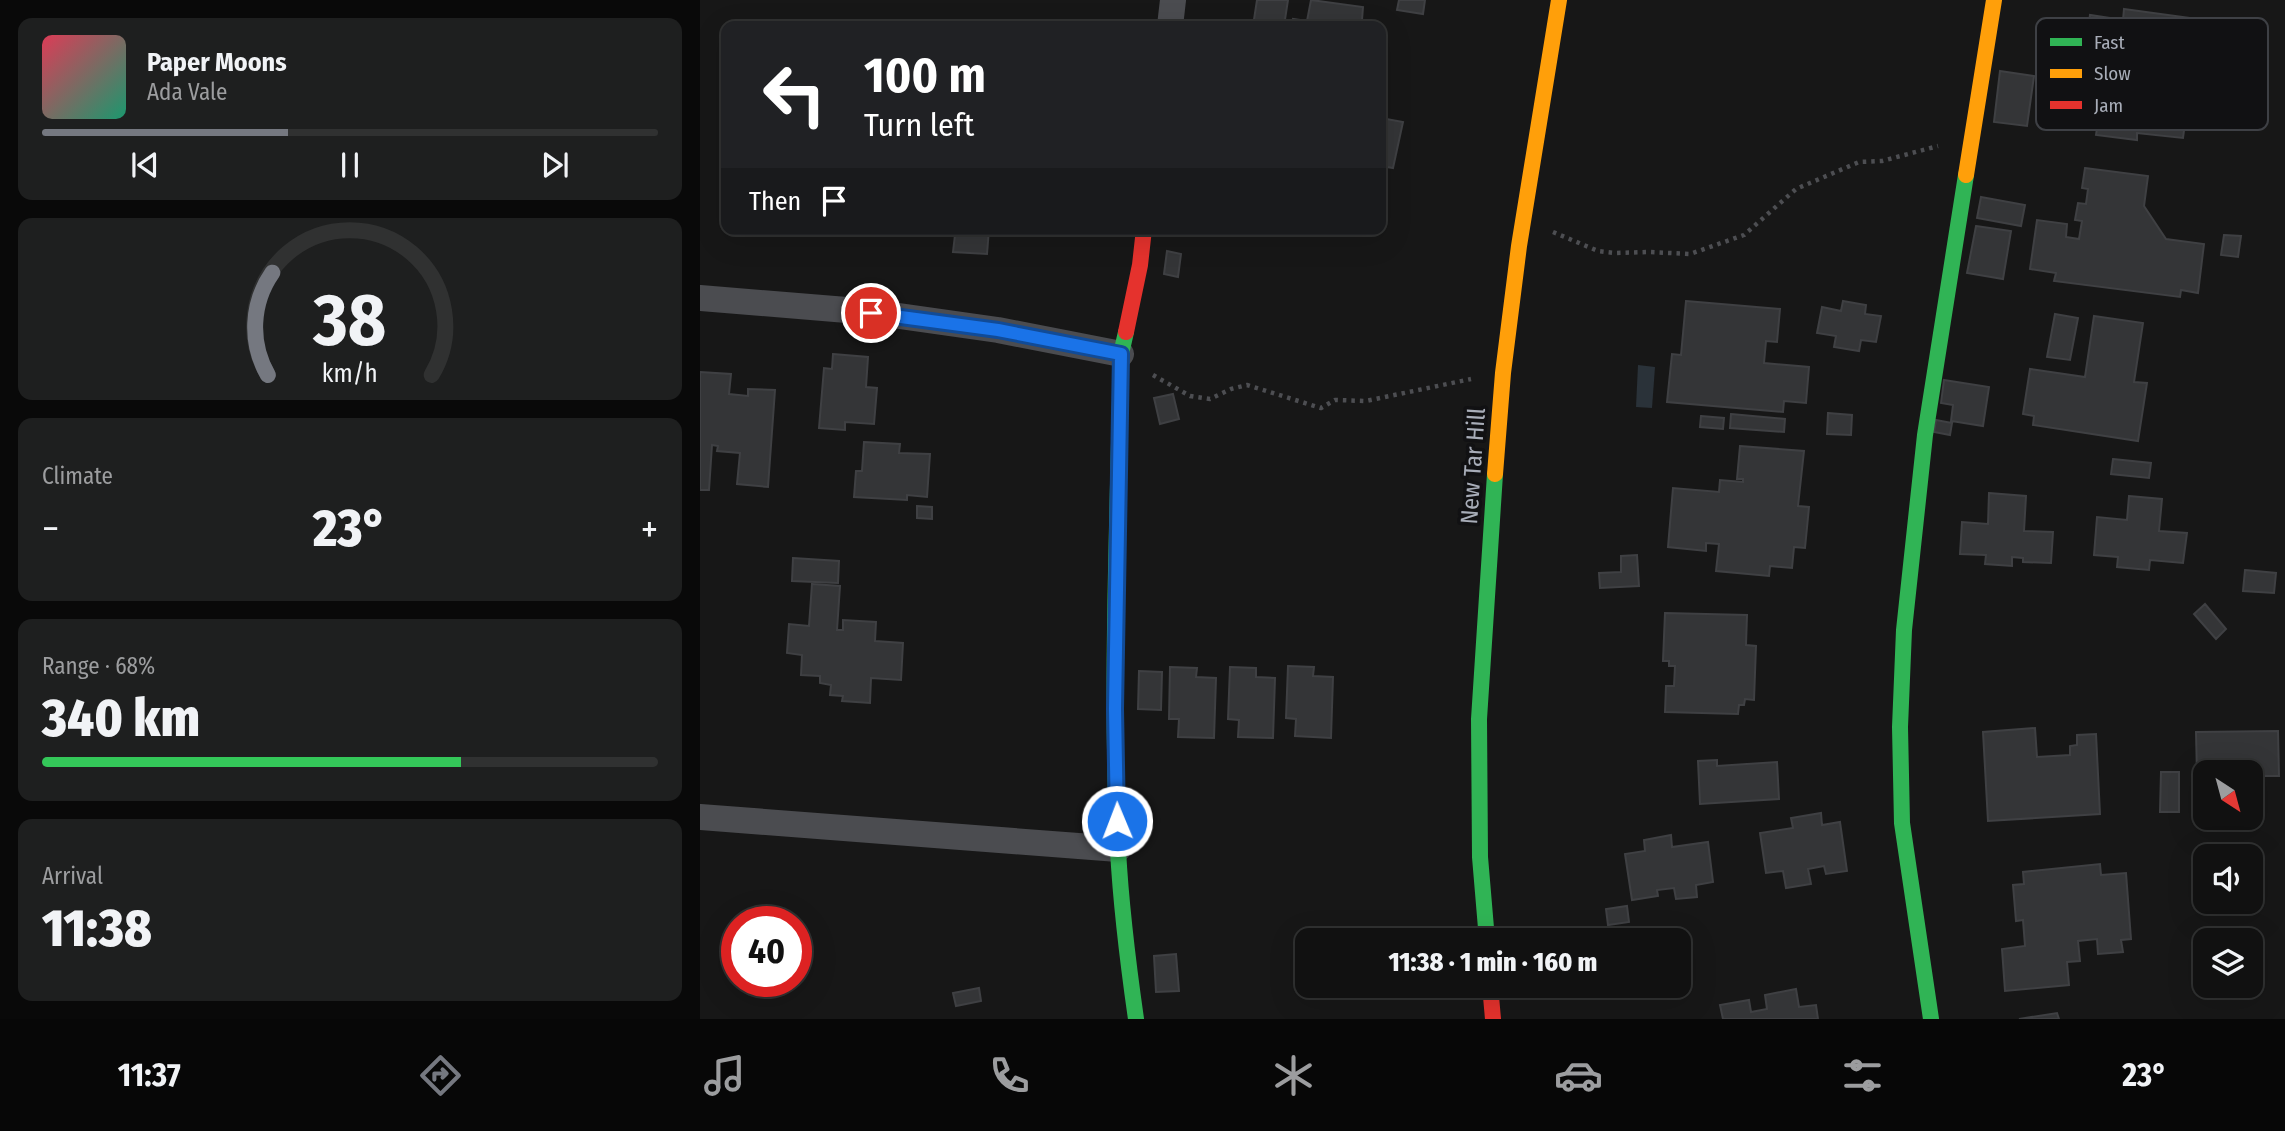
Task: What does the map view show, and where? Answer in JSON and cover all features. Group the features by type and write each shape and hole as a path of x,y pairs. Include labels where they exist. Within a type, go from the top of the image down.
{"street":[{"path":"1171,21 1173,0"},
{"name":"New Tar Hill","path":"1486,928 1480,857 1479,719 1503,373 1519,246 1559,0"},
{"path":"1931,1019 1902,823 1901,700 1904,630 1925,435 1994,0"},
{"path":"1136,1019 1125,940 1118,849 1115,709 1121,354 1140,265 1143,235"},
{"path":"700,298 871,313 998,330 1121,354"},
{"path":"700,817 1118,849"},
{"path":"1491,998 1493,1019"}],"path":[{"path":"1519,246 1532,233 1549,230 1598,251 1689,254 1744,235 1796,189 1859,162 1882,162 1906,156 1972,133"},
{"path":"1121,354 1159,380 1190,396 1210,399 1247,385 1321,408 1335,400 1366,401 1503,373"}],"shaded area":[{"path":"1638,365 1655,367 1652,408 1636,407"}],"building":[{"path":"1257,0 1288,0 1285,21 1254,21"},
{"path":"1311,0 1363,7 1362,20 1367,21 1307,21"},
{"path":"1399,0 1425,0 1423,14 1397,10"},
{"path":"2124,9 2191,18 2123,18"},
{"path":"2000,71 2034,76 2027,126 1994,122"},
{"path":"1386,119 1403,122 1393,168 1386,167"},
{"path":"2097,130 2184,130 2183,138 2137,133 2137,140 2096,135"},
{"path":"2085,168 2148,176 2144,206 2166,239 2204,244 2198,293 2181,290 2180,297 2054,281 2056,273 2030,269 2037,220 2067,224 2066,237 2079,239 2082,221 2075,220 2078,203 2086,204 2088,189 2082,188"},
{"path":"1981,197 2025,205 2021,226 1977,218"},
{"path":"1976,226 2011,231 2003,279 1967,273"},
{"path":"955,235 989,235 987,254 953,252"},
{"path":"2224,235 2241,236 2238,257 2221,255"},
{"path":"1167,251 1181,254 1178,277 1164,274"},
{"path":"1686,301 1780,309 1777,342 1766,341 1764,363 1809,367 1806,403 1784,401 1783,412 1667,402 1672,354 1681,355"},
{"path":"1843,301 1866,305 1865,314 1881,316 1876,342 1861,340 1859,351 1834,347 1836,336 1817,333 1822,307 1841,311"},
{"path":"2055,314 2078,318 2070,360 2047,357"},
{"path":"2094,316 2143,323 2134,382 2147,383 2138,441 2033,425 2034,416 2023,414 2030,369 2085,377"},
{"path":"833,354 868,357 866,387 877,388 874,424 845,422 845,430 819,428 824,368 832,369"},
{"path":"700,372 731,374 729,394 748,396 748,389 775,390 768,487 737,484 740,453 717,451 718,446 712,445 709,490 700,490"},
{"path":"1944,380 1989,387 1983,426 1951,421 1953,405 1941,403"},
{"path":"1173,394 1179,419 1160,424 1154,398"},
{"path":"1828,413 1852,415 1851,435 1827,434"},
{"path":"1731,414 1785,419 1784,432 1730,428"},
{"path":"1701,416 1724,418 1723,429 1700,427"},
{"path":"1936,420 1952,423 1950,435 1934,432"},
{"path":"864,442 900,444 899,453 930,454 927,497 907,495 907,500 854,497 856,471 862,471"},
{"path":"1740,446 1804,451 1798,506 1809,507 1805,548 1794,547 1792,568 1770,566 1769,576 1716,571 1719,544 1706,543 1706,551 1668,547 1673,488 1719,492 1720,480 1743,482 1743,479 1737,479"},
{"path":"2113,459 2151,463 2149,478 2111,474"},
{"path":"1989,493 2026,496 2024,531 2053,532 2051,563 2023,562 2023,558 2012,557 2012,566 1985,564 1986,555 1960,554 1962,522 1988,524"},
{"path":"2129,496 2162,499 2159,531 2187,533 2183,563 2150,560 2149,570 2117,567 2118,557 2094,555 2097,517 2127,520"},
{"path":"917,506 932,507 932,519 917,518"},
{"path":"1637,555 1639,586 1600,588 1599,573 1621,572 1621,556"},
{"path":"793,558 839,561 838,583 792,581"},
{"path":"2245,570 2276,573 2274,593 2243,591"},
{"path":"812,584 840,586 837,630 843,630 843,620 876,622 875,641 903,643 901,680 871,678 870,703 842,701 843,696 830,695 831,685 820,683 820,676 801,675 802,655 787,653 789,624 809,626"},
{"path":"2205,604 2226,629 2216,639 2194,614"},
{"path":"1665,613 1747,615 1746,645 1756,646 1754,700 1745,699 1744,705 1739,705 1738,714 1665,712 1666,686 1674,686 1675,666 1669,666 1669,661 1663,661"},
{"path":"1288,666 1314,667 1313,676 1333,677 1331,738 1295,736 1296,719 1286,718"},
{"path":"1170,667 1197,668 1196,677 1216,678 1214,738 1178,737 1179,719 1169,719"},
{"path":"1230,667 1256,668 1256,677 1275,678 1273,738 1238,737 1239,720 1228,719"},
{"path":"1139,671 1162,672 1161,710 1138,709"},
{"path":"2035,728 2037,757 2070,755 2070,746 2077,745 2077,735 2096,734 2100,814 1988,821 1983,732"},
{"path":"2278,731 2279,776 2263,776 2263,760 2197,760 2196,732"},
{"path":"1717,760 1717,766 1777,762 1779,799 1700,804 1698,761"},
{"path":"2161,772 2179,772 2179,812 2160,812"},
{"path":"1821,813 1822,825 1840,822 1847,871 1826,874 1824,866 1808,869 1811,884 1786,888 1783,871 1766,873 1760,833 1793,828 1791,818"},
{"path":"1671,835 1672,847 1708,842 1713,882 1696,885 1697,897 1676,899 1674,888 1657,890 1658,896 1632,900 1625,854 1645,851 1644,840"},
{"path":"2100,864 2101,875 2126,873 2131,939 2121,940 2123,952 2098,954 2097,939 2078,941 2080,961 2067,962 2069,985 2005,991 2002,949 2025,946 2023,920 2016,921 2013,885 2024,884 2023,872"},
{"path":"1627,906 1629,922 1608,925 1606,909"},
{"path":"1176,954 1179,991 1156,992 1154,956"},
{"path":"979,988 981,1001 956,1006 953,993"},
{"path":"1796,989 1799,1007 1816,1005 1818,1019 1723,1019 1720,1005 1749,1000 1751,1012 1767,1009 1765,995"},
{"path":"2057,1013 2059,1019 2019,1019"}],"traffic: fast":[{"path":"1931,1019 1902,823 1900,727 1904,630 1925,435 1966,175"},
{"path":"1126,332 1121,354 1115,726 1119,871 1136,1019"},
{"path":"1486,928 1480,857 1479,719 1495,474"}],"traffic: slow":[{"path":"1495,474 1503,373 1519,246 1559,0"},
{"path":"1966,175 1994,0"}],"traffic: jam":[{"path":"1126,332 1143,235"},
{"path":"1491,998 1493,1019"}],"route":[{"path":"871,313 998,330 1121,354 1115,709 1117,821"}]}
